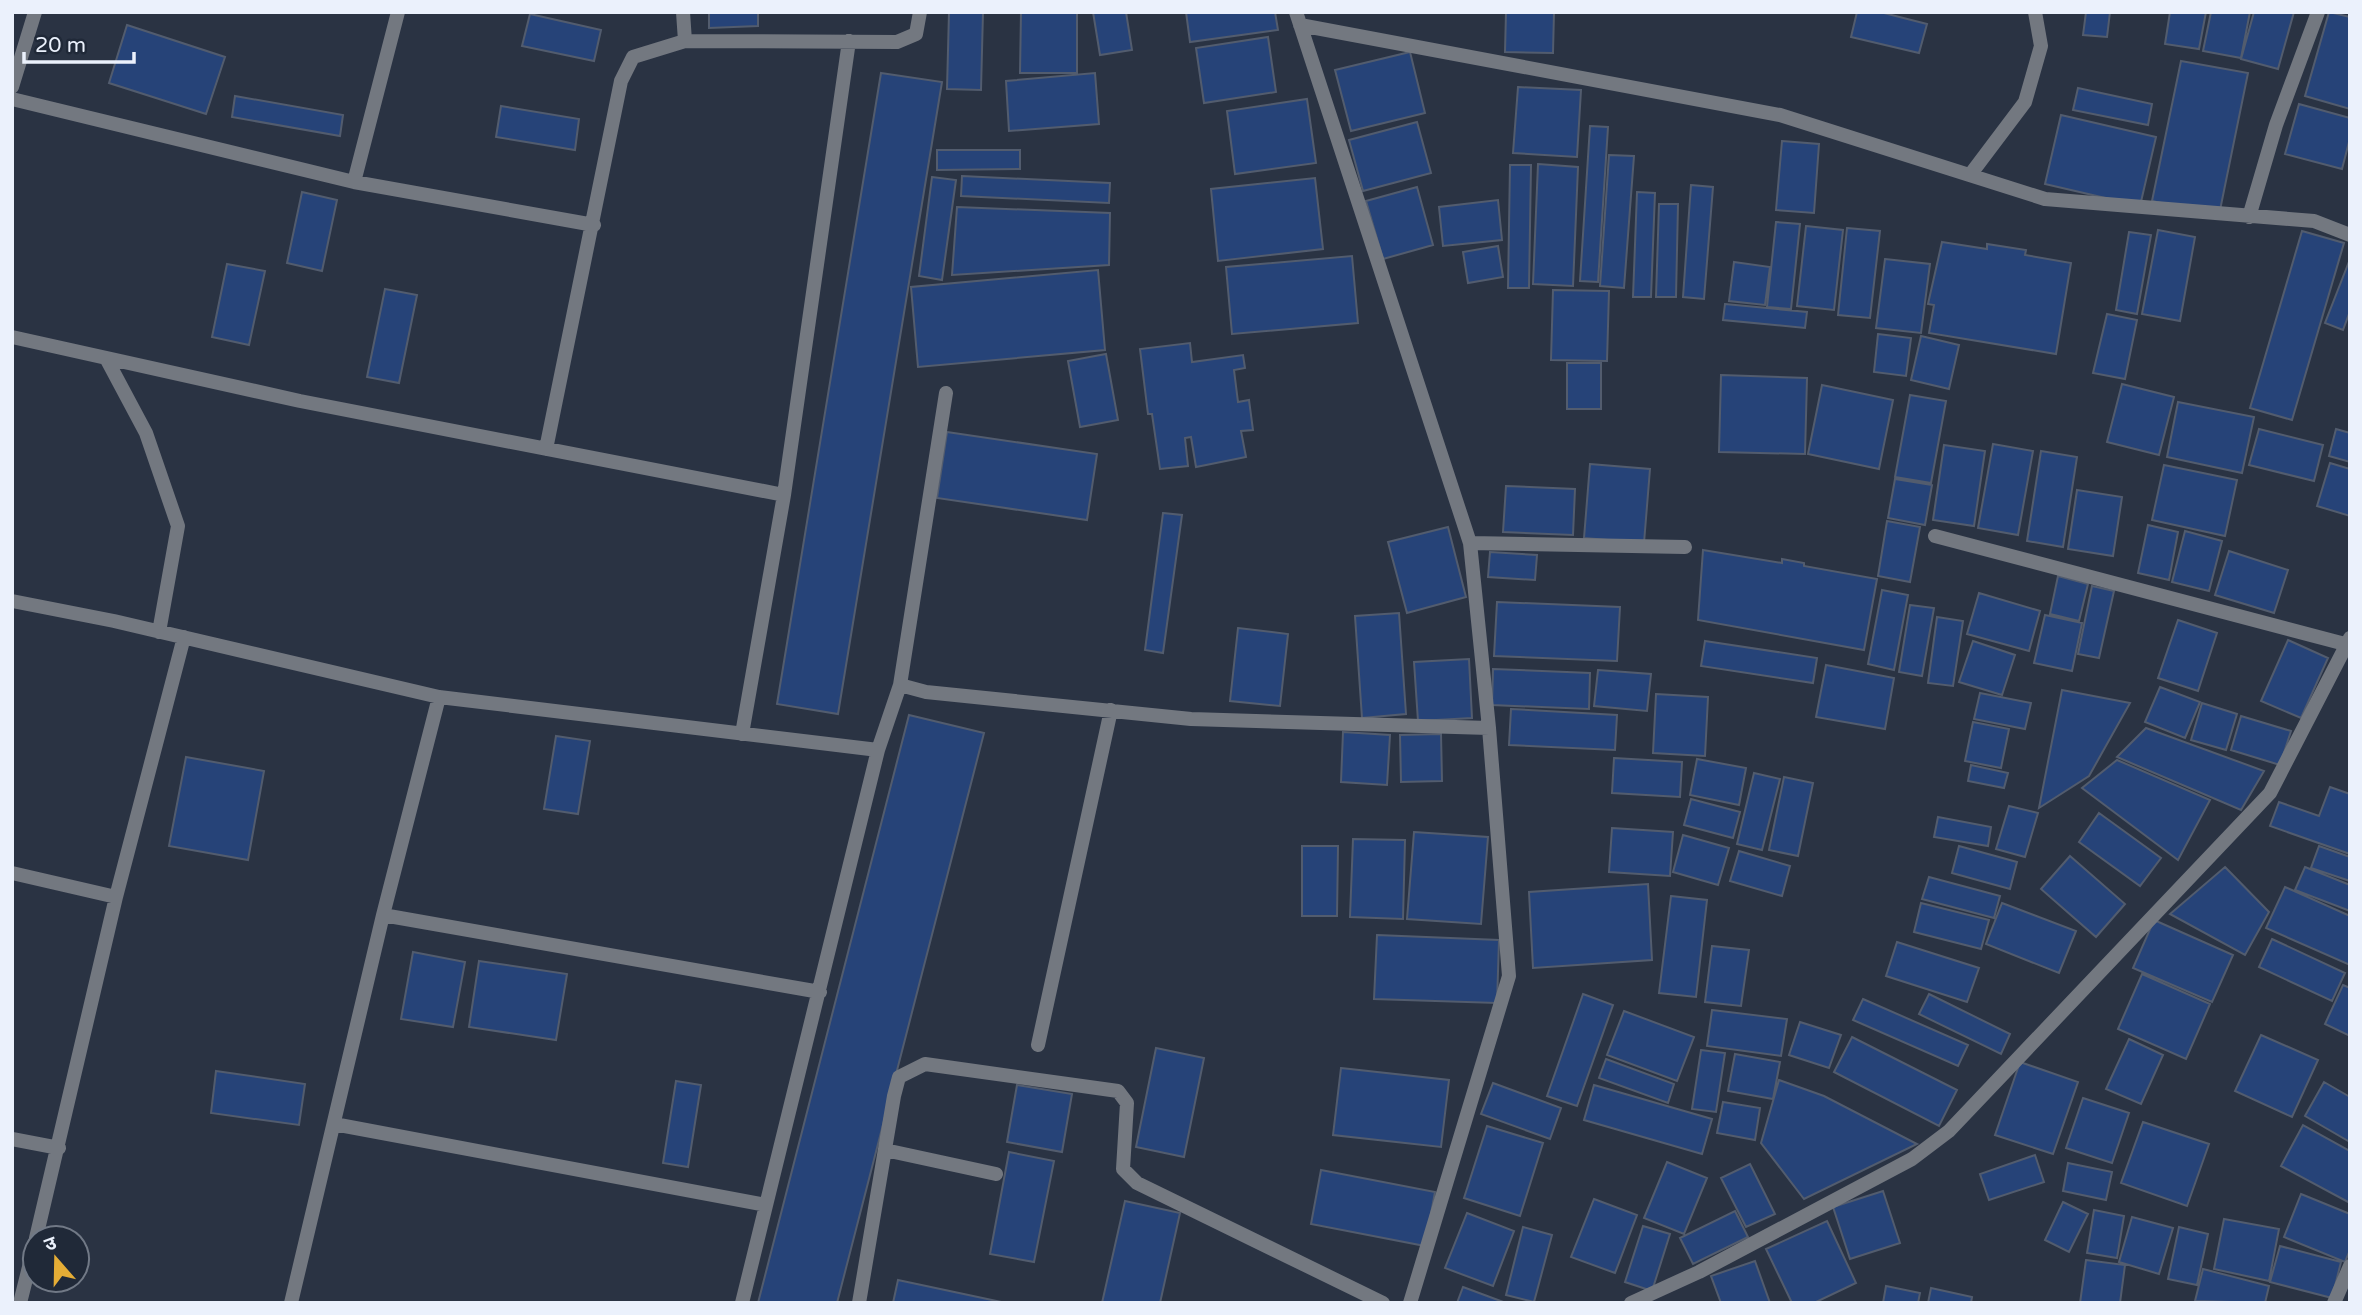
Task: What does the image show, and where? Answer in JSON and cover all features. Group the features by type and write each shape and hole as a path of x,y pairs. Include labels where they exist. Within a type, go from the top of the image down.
{"street":[{"path":"12,87 35,12"},
{"path":"354,182 398,12"},
{"path":"683,12 685,41"},
{"path":"546,449 594,225 621,81 633,57 685,41 908,40 916,34 920,12"},
{"path":"1970,175 2025,102 2041,46 2035,12"},
{"path":"2249,217 2276,125 2318,12"},
{"path":"1410,1303 1509,976 1489,728 1470,544 1298,19 1780,115 2045,199 2314,221 2350,235"},
{"path":"742,734 784,495 849,41"},
{"path":"12,99 354,182 594,225"},
{"path":"12,337 300,401 784,495"},
{"path":"106,358 146,433 178,526 159,632"},
{"path":"741,1303 878,750 900,685 946,393"},
{"path":"1631,1303 1699,1272 1912,1159 1949,1131 2270,793 2347,641 1935,536"},
{"path":"1470,544 1685,547"},
{"path":"12,601 184,637 439,697 878,750"},
{"path":"40,1224 116,897 184,637"},
{"path":"900,685 926,692 1191,719 1489,728"},
{"path":"291,1303 383,915 439,697"},
{"path":"1038,1045 1111,710"},
{"path":"12,873 116,897"},
{"path":"383,915 820,992"},
{"path":"859,1303 899,1077 925,1064 1118,1091 1126,1103 1123,1169 1137,1183 1383,1303"},
{"path":"334,1124 766,1205"},
{"path":"12,1139 59,1148"},
{"path":"885,1150 996,1174"},
{"path":"2334,1303 2350,1266"}],"building":[{"path":"709,12 758,12 758,26 709,28"},
{"path":"949,12 983,12 981,90 947,89"},
{"path":"1021,12 1077,12 1077,73 1020,73"},
{"path":"1093,12 1126,12 1132,50 1100,55"},
{"path":"1186,12 1275,12 1278,30 1190,42"},
{"path":"1506,12 1554,12 1553,53 1505,52"},
{"path":"1857,12 1880,12 1927,24 1919,53 1851,37"},
{"path":"2086,12 2110,12 2107,37 2083,35"},
{"path":"2170,12 2206,12 2199,49 2165,44"},
{"path":"2211,12 2250,12 2241,58 2203,51"},
{"path":"2254,12 2294,12 2278,69 2241,59"},
{"path":"2329,12 2350,17 2350,109 2305,96"},
{"path":"530,14 601,30 594,61 522,46"},
{"path":"127,25 225,57 206,114 109,83"},
{"path":"1268,37 1276,92 1204,103 1196,48"},
{"path":"1410,52 1425,113 1351,131 1335,70"},
{"path":"2181,61 2248,73 2219,215 2152,201"},
{"path":"881,73 942,82 838,714 777,704"},
{"path":"1095,73 1099,124 1009,131 1006,81"},
{"path":"1518,87 1581,90 1577,157 1513,153"},
{"path":"2078,88 2152,104 2148,125 2073,110"},
{"path":"235,96 343,115 340,136 232,117"},
{"path":"1307,99 1316,163 1235,174 1227,111"},
{"path":"2299,104 2350,118 2350,138 2342,169 2285,154"},
{"path":"501,106 579,119 575,150 496,137"},
{"path":"2061,115 2156,137 2140,206 2045,184"},
{"path":"1417,122 1431,173 1363,191 1349,140"},
{"path":"1590,126 1608,127 1598,282 1580,281"},
{"path":"1782,141 1819,144 1814,213 1776,210"},
{"path":"937,150 1020,150 1020,169 937,170"},
{"path":"1609,155 1634,156 1624,288 1600,286"},
{"path":"1538,164 1578,167 1573,286 1533,284"},
{"path":"1510,165 1531,165 1529,288 1508,288"},
{"path":"962,176 1110,183 1109,203 961,196"},
{"path":"932,177 956,180 942,280 919,276"},
{"path":"1315,178 1323,249 1218,261 1211,189"},
{"path":"1691,185 1713,187 1704,299 1683,297"},
{"path":"1417,187 1433,245 1383,259 1366,201"},
{"path":"302,192 337,200 322,271 287,263"},
{"path":"1637,192 1655,193 1651,297 1633,297"},
{"path":"1498,200 1502,240 1443,246 1439,207"},
{"path":"1659,204 1678,204 1676,297 1656,297"},
{"path":"957,207 1110,213 1109,265 952,275"},
{"path":"1776,222 1800,224 1791,309 1767,307"},
{"path":"1806,226 1843,230 1834,310 1797,306"},
{"path":"1847,228 1880,231 1870,318 1838,315"},
{"path":"2158,230 2195,237 2180,321 2142,314"},
{"path":"2302,231 2344,243 2292,420 2250,408"},
{"path":"2129,232 2151,235 2137,314 2116,310"},
{"path":"1942,242 1987,249 1987,244 2026,250 2025,255 2071,263 2056,354 1929,333 1934,305 1928,304"},
{"path":"1498,246 1503,277 1468,283 1463,252"},
{"path":"1352,256 1358,323 1232,334 1226,267"},
{"path":"1885,259 1930,264 1921,333 1876,328"},
{"path":"2350,259 2350,311 2343,330 2325,323"},
{"path":"1734,262 1770,267 1765,305 1729,301"},
{"path":"227,264 265,271 249,345 212,337"},
{"path":"1098,270 1105,350 918,367 911,287"},
{"path":"385,289 417,295 399,383 367,377"},
{"path":"1553,290 1609,291 1607,361 1551,360"},
{"path":"1725,304 1807,312 1805,328 1723,320"},
{"path":"2107,314 2137,320 2125,379 2093,373"},
{"path":"1878,334 1911,338 1906,376 1874,372"},
{"path":"1921,336 1959,345 1949,389 1911,380"},
{"path":"1190,343 1192,362 1243,355 1245,368 1234,370 1238,402 1249,400 1253,430 1241,431 1246,457 1196,467 1191,437 1185,438 1188,466 1160,469 1152,414 1148,414 1140,349"},
{"path":"1106,354 1118,420 1080,427 1068,361"},
{"path":"1567,363 1601,363 1601,409 1567,409"},
{"path":"1721,375 1807,378 1805,454 1719,452"},
{"path":"2122,384 2174,397 2159,455 2107,442"},
{"path":"1822,385 1893,400 1879,469 1808,454"},
{"path":"1910,395 1946,401 1931,483 1895,477"},
{"path":"2178,402 2254,417 2242,473 2167,457"},
{"path":"2259,429 2323,445 2314,481 2249,465"},
{"path":"2336,429 2350,433 2350,462 2329,456"},
{"path":"947,432 1097,454 1087,520 937,498"},
{"path":"1993,444 2033,451 2018,535 1978,528"},
{"path":"1944,445 1985,451 1974,526 1933,520"},
{"path":"2041,451 2077,457 2063,547 2027,541"},
{"path":"2330,463 2350,469 2350,516 2317,506"},
{"path":"1590,464 1650,469 1644,543 1584,538"},
{"path":"2164,465 2237,480 2225,536 2152,520"},
{"path":"1895,479 1932,485 1925,525 1888,518"},
{"path":"1506,486 1575,489 1573,535 1503,532"},
{"path":"2077,490 2122,497 2113,556 2068,549"},
{"path":"1163,513 1182,515 1163,653 1145,650"},
{"path":"1887,521 1920,527 1910,582 1878,576"},
{"path":"2148,525 2178,532 2169,580 2138,573"},
{"path":"1448,527 1466,597 1407,613 1388,542"},
{"path":"2185,531 2222,541 2209,591 2172,582"},
{"path":"1703,550 1782,563 1782,559 1804,563 1804,566 1877,579 1864,650 1698,620"},
{"path":"2229,551 2288,570 2274,613 2215,595"},
{"path":"1490,552 1537,555 1535,580 1488,577"},
{"path":"2058,576 2088,584 2079,621 2050,614"},
{"path":"2092,586 2114,591 2099,658 2078,654"},
{"path":"1882,590 1908,595 1894,670 1868,664"},
{"path":"1979,593 2040,611 2029,651 1967,634"},
{"path":"1497,602 1620,607 1617,661 1494,656"},
{"path":"1910,605 1934,608 1922,676 1899,672"},
{"path":"1399,613 1406,714 1362,718 1355,616"},
{"path":"2045,615 2082,623 2072,671 2034,663"},
{"path":"1937,617 1963,621 1953,686 1928,683"},
{"path":"2178,620 2217,633 2198,691 2158,678"},
{"path":"1238,628 1288,634 1280,706 1230,701"},
{"path":"2288,640 2328,658 2301,718 2261,701"},
{"path":"1705,641 1817,658 1813,683 1701,666"},
{"path":"1973,641 2015,655 2002,695 1959,682"},
{"path":"1469,659 1472,718 1418,721 1414,662"},
{"path":"1826,665 1894,678 1885,729 1816,717"},
{"path":"1493,669 1590,673 1589,709 1492,705"},
{"path":"1598,670 1651,674 1647,711 1594,706"},
{"path":"2160,687 2200,702 2185,738 2145,722"},
{"path":"2062,690 2130,703 2089,776 2039,808"},
{"path":"1980,693 2031,703 2025,729 1974,719"},
{"path":"1656,694 1708,697 1705,756 1653,753"},
{"path":"2202,703 2237,714 2226,750 2191,740"},
{"path":"1511,709 1617,715 1615,750 1509,745"},
{"path":"909,715 984,733 837,1303 758,1303"},
{"path":"2241,716 2291,731 2280,765 2231,750"},
{"path":"1973,722 2009,729 2001,768 1965,761"},
{"path":"2146,728 2264,771 2241,810 2117,757"},
{"path":"1343,732 1390,735 1387,785 1341,782"},
{"path":"1441,734 1442,781 1401,782 1400,735"},
{"path":"556,736 590,741 578,814 544,809"},
{"path":"186,757 264,771 248,860 169,846"},
{"path":"1614,758 1682,762 1680,797 1612,793"},
{"path":"1697,759 1746,768 1739,805 1690,795"},
{"path":"2117,760 2210,800 2178,860 2082,788"},
{"path":"1971,765 2008,773 2004,788 1968,781"},
{"path":"1754,773 1780,779 1762,850 1737,844"},
{"path":"1784,777 1813,783 1798,856 1769,850"},
{"path":"2330,787 2350,794 2350,854 2270,826 2279,802 2319,816"},
{"path":"1691,799 1740,812 1733,838 1684,825"},
{"path":"2009,806 2038,813 2025,857 1996,849"},
{"path":"2099,813 2161,858 2140,886 2079,842"},
{"path":"1938,817 1991,827 1988,846 1934,837"},
{"path":"1612,828 1673,832 1670,876 1609,872"},
{"path":"1414,832 1488,837 1481,924 1407,919"},
{"path":"1683,835 1729,848 1718,885 1673,872"},
{"path":"1353,839 1405,840 1403,919 1350,917"},
{"path":"1302,846 1338,846 1337,916 1302,916"},
{"path":"1959,846 2017,862 2010,889 1952,873"},
{"path":"2319,846 2350,857 2350,881 2311,868"},
{"path":"1739,851 1790,866 1782,896 1730,881"},
{"path":"2070,856 2125,904 2096,937 2041,889"},
{"path":"2225,867 2269,912 2245,955 2170,914"},
{"path":"2305,867 2350,885 2350,911 2295,890"},
{"path":"1929,877 2000,896 1994,918 1922,899"},
{"path":"1648,884 1652,960 1533,968 1529,892"},
{"path":"2285,887 2350,916 2350,965 2266,928"},
{"path":"1671,896 1707,900 1696,997 1659,993"},
{"path":"1921,903 1989,920 1981,949 1914,932"},
{"path":"2002,903 2076,931 2059,973 1986,944"},
{"path":"2154,920 2233,955 2212,1002 2133,968"},
{"path":"1377,935 1499,940 1497,1003 1374,999"},
{"path":"2272,939 2345,973 2332,1001 2259,967"},
{"path":"1897,942 1979,968 1967,1002 1886,976"},
{"path":"1712,946 1749,950 1741,1006 1705,1002"},
{"path":"413,952 465,962 453,1027 401,1019"},
{"path":"479,961 567,974 556,1040 469,1027"},
{"path":"2142,974 2210,1004 2186,1059 2118,1029"},
{"path":"2343,985 2350,988 2350,1036 2325,1024"},
{"path":"1583,994 1613,1005 1577,1106 1547,1096"},
{"path":"1929,994 2010,1034 2001,1054 1919,1014"},
{"path":"1863,999 1968,1045 1958,1066 1853,1020"},
{"path":"1712,1010 1787,1019 1781,1056 1707,1046"},
{"path":"1624,1011 1694,1037 1677,1081 1607,1055"},
{"path":"1800,1022 1841,1035 1829,1068 1789,1055"},
{"path":"2261,1035 2318,1060 2292,1117 2235,1091"},
{"path":"1852,1037 1957,1090 1939,1126 1834,1072"},
{"path":"2129,1039 2163,1055 2141,1104 2106,1089"},
{"path":"1156,1048 1204,1058 1184,1157 1136,1147"},
{"path":"1701,1050 1725,1053 1716,1112 1692,1109"},
{"path":"1735,1054 1780,1062 1773,1099 1728,1091"},
{"path":"1606,1059 1674,1084 1668,1103 1599,1078"},
{"path":"2020,1062 2078,1082 2053,1154 1995,1135"},
{"path":"1341,1068 1449,1080 1441,1147 1333,1135"},
{"path":"216,1071 305,1084 299,1125 211,1113"},
{"path":"1779,1080 1824,1096 1917,1144 1804,1199 1761,1143"},
{"path":"676,1081 701,1085 688,1167 663,1163"},
{"path":"2324,1082 2350,1097 2350,1142 2305,1116"},
{"path":"1493,1083 1561,1108 1550,1139 1481,1114"},
{"path":"1017,1085 1072,1094 1062,1152 1007,1142"},
{"path":"1594,1085 1712,1119 1702,1154 1584,1120"},
{"path":"2083,1098 2129,1113 2112,1163 2066,1148"},
{"path":"1723,1102 1760,1108 1755,1140 1717,1133"},
{"path":"2143,1122 2209,1144 2187,1206 2121,1183"},
{"path":"2303,1125 2350,1151 2350,1203 2281,1166"},
{"path":"1487,1126 1543,1143 1520,1216 1464,1198"},
{"path":"1009,1152 1054,1161 1034,1262 990,1254"},
{"path":"2035,1155 2044,1182 1989,1200 1980,1174"},
{"path":"1667,1162 1707,1178 1684,1234 1644,1218"},
{"path":"2068,1163 2112,1172 2106,1200 2063,1191"},
{"path":"1750,1164 1775,1214 1746,1227 1721,1178"},
{"path":"1321,1170 1435,1192 1425,1246 1311,1224"},
{"path":"1883,1191 1900,1243 1850,1259 1833,1207"},
{"path":"2301,1194 2350,1214 2350,1250 2345,1262 2284,1237"},
{"path":"1594,1199 1637,1215 1615,1273 1571,1257"},
{"path":"1125,1201 1180,1213 1160,1303 1102,1303"},
{"path":"2063,1202 2088,1214 2069,1252 2045,1240"},
{"path":"2094,1210 2124,1216 2117,1258 2087,1253"},
{"path":"1735,1211 1748,1237 1693,1264 1680,1238"},
{"path":"1467,1213 1514,1231 1493,1286 1445,1268"},
{"path":"2132,1217 2173,1228 2159,1274 2119,1262"},
{"path":"2224,1219 2279,1229 2269,1281 2214,1269"},
{"path":"1827,1221 1856,1283 1814,1303 1792,1303 1766,1249"},
{"path":"1643,1226 1670,1234 1652,1291 1625,1282"},
{"path":"1523,1227 1552,1235 1534,1302 1506,1295"},
{"path":"2179,1227 2208,1234 2197,1285 2168,1279"},
{"path":"2280,1246 2341,1262 2332,1298 2270,1282"},
{"path":"2086,1260 2125,1265 2120,1303 2080,1303"},
{"path":"1755,1261 1770,1303 1721,1303 1711,1276"},
{"path":"2203,1269 2269,1286 2265,1303 2195,1301"},
{"path":"898,1280 1006,1303 893,1303"},
{"path":"1886,1286 1920,1293 1918,1303 1883,1303"},
{"path":"1463,1287 1506,1303 1457,1303"},
{"path":"1931,1288 1972,1297 1971,1303 1928,1303"}]}
